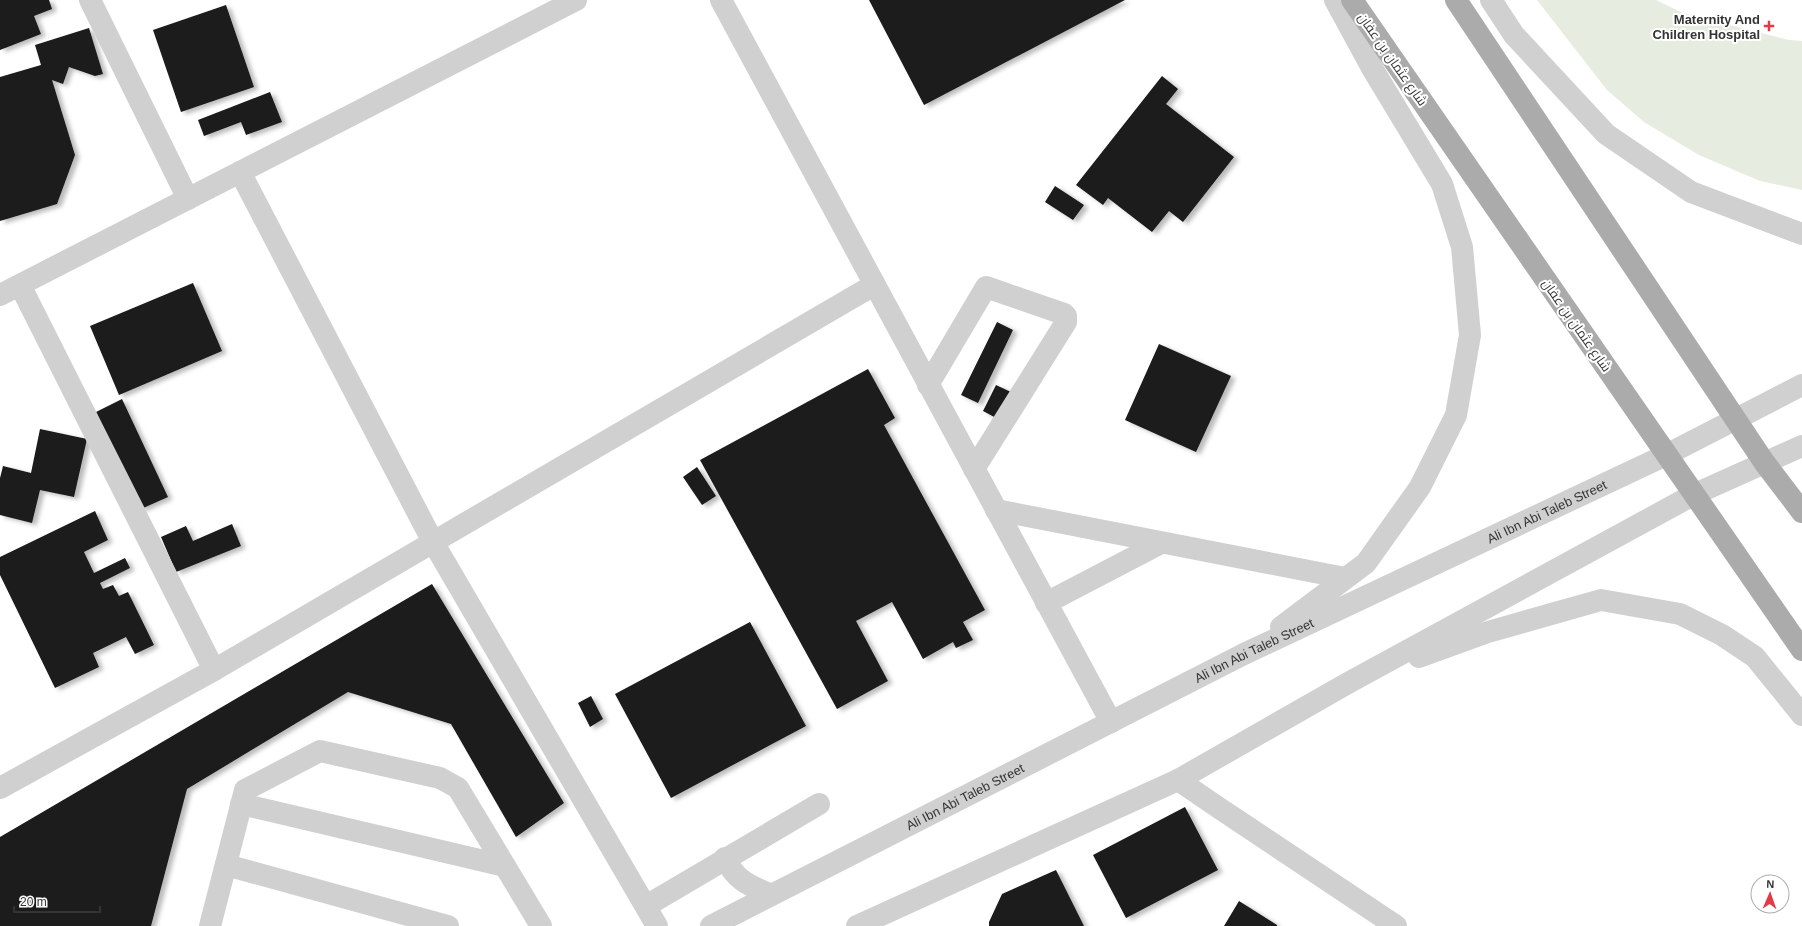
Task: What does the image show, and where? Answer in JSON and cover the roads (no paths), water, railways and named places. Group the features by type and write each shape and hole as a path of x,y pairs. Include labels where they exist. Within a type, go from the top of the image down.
{"main road":[{"name":"شارع عثمان بن عفان","path":"1352,0 1693,495 1802,650"},
{"path":"1456,0 1764,462 1802,512"}],"street":[{"path":"90,0 188,199"},
{"path":"0,295 576,0"},
{"path":"721,0 1110,722"},
{"path":"1244,654 1366,562 1420,487 1456,415 1470,335 1462,247 1442,184 1372,68 1335,0"},
{"path":"1491,0 1514,35 1606,134 1691,192 1798,234 1802,234"},
{"path":"240,172 433,542 657,926"},
{"path":"20,285 214,670"},
{"path":"0,788 214,670 874,285"},
{"path":"928,385 986,287 1066,316 1066,322 974,469"},
{"name":"Ali Ibn Abi Taleb Street","path":"711,926 1244,654 1666,455 1737,420 1802,385"},
{"path":"857,926 890,918 1178,780 1348,684 1693,495 1802,446"},
{"path":"996,510 1345,578"},
{"path":"1046,603 1161,542"},
{"path":"1348,684 1488,632 1601,600 1680,614 1722,635 1754,657 1802,714"},
{"path":"210,926 245,790 320,751 440,778 458,788 541,926"},
{"path":"1178,780 1396,926"},
{"path":"241,804 505,866"},
{"path":"646,906 819,804"},
{"path":"726,858 736,877 746,884 771,895"},
{"path":"226,865 448,926"}],"place":[{"name":"Maternity And Children Hospital","path":"1769,26"}]}
